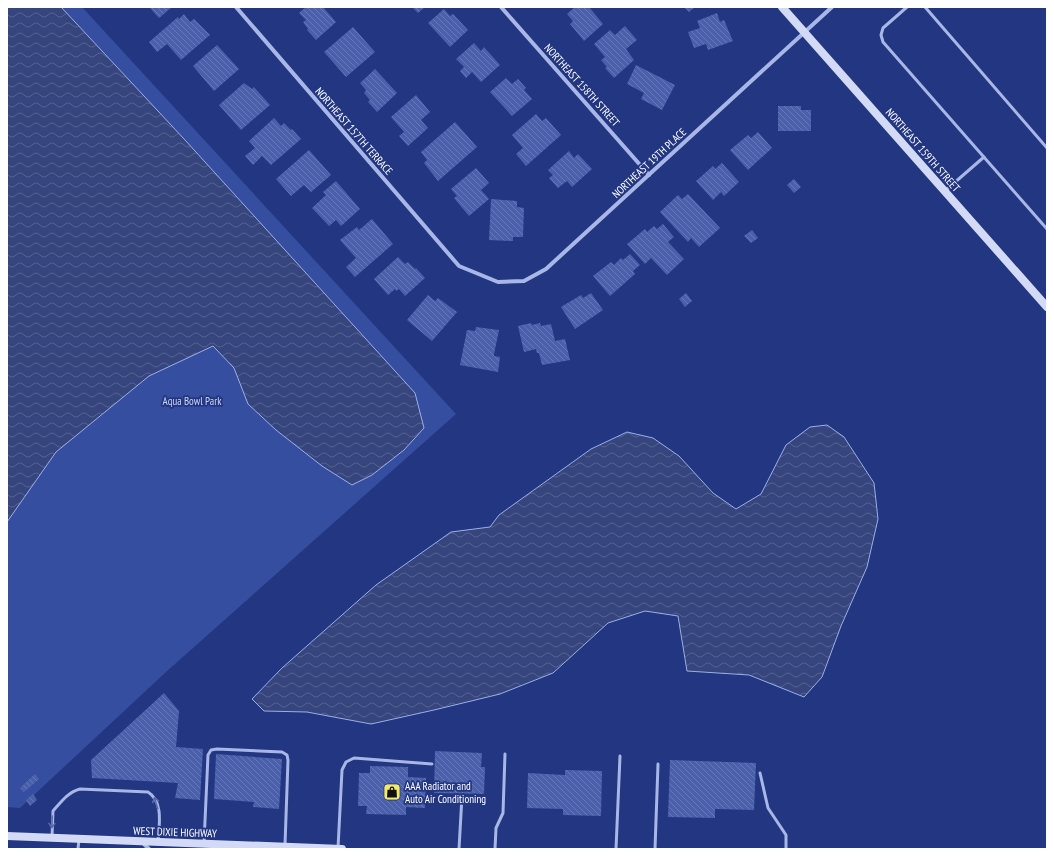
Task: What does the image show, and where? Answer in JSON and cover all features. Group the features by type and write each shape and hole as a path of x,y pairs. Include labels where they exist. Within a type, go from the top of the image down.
{"street":[{"name":"NORTHEAST 157TH TERRACE","path":"236,7 459,266"},
{"name":"NORTHEAST 158TH STREET","path":"501,7 649,175"},
{"name":"NORTHEAST 159TH STREET","path":"782,7 1047,306"},
{"name":"NORTHEAST 19TH PLACE","path":"459,266 498,282 524,281 546,270 832,7"},
{"name":"WEST DIXIE HIGHWAY","path":"7,836 342,849"},
{"path":"142,841 148,849"}],"lane":[{"path":"907,7 883,28 881,35 883,42 1047,229"},
{"path":"925,7 1047,148"},
{"path":"945,191 984,158"},
{"path":"204,844 208,755 211,750 217,749 282,752 287,755 285,847"},
{"path":"495,849 496,828 503,813 505,754"},
{"path":"616,849 620,756"},
{"path":"338,849 342,770 346,762 354,758 432,764"},
{"path":"656,849 658,764"},
{"path":"760,773 768,808 786,835 786,849"},
{"path":"52,838 53,811 68,794 74,790 80,789 148,792 153,795 156,799 159,814 158,842"},
{"path":"459,849 462,796"},
{"path":"78,839 78,849"}],"green space":[{"name":"Aqua Bowl Park","path":"7,7 82,7 456,414 166,672 20,808 7,807"}],"water":[{"path":"7,7 61,7 185,140 415,393 424,428 404,450 372,475 352,485 322,466 276,430 248,404 234,368 213,346 149,376 56,452 7,522"},
{"path":"827,425 844,437 874,483 878,519 867,567 841,626 822,677 804,697 749,675 687,671 678,616 645,611 608,623 553,673 500,694 434,710 371,724 307,712 264,711 252,699 282,668 376,585 451,532 490,527 499,515 591,449 627,432 653,438 679,456 713,493 736,509 761,494 786,445 810,427"}],"building":[{"path":"149,7 172,7 159,18"},
{"path":"306,7 323,7 336,22 316,40 307,30 308,29 303,22 306,20 299,13"},
{"path":"412,7 425,7 418,13"},
{"path":"575,7 589,7 603,24 584,41 570,24 573,21 567,14"},
{"path":"684,7 695,7 689,12"},
{"path":"444,9 450,16 453,14 468,30 450,47 428,23"},
{"path":"717,13 720,22 724,20 733,41 708,50 706,44 694,48 688,32 700,28 697,21"},
{"path":"184,14 190,22 194,19 210,35 181,60 167,44 157,52 149,42 178,17 179,19"},
{"path":"625,26 637,40 626,49 634,60 614,78 605,68 607,67 601,60 605,57 594,44 610,30 615,35"},
{"path":"353,27 375,52 346,77 324,52"},
{"path":"474,43 481,51 484,47 500,65 481,82 472,72 466,78 460,71 464,67 456,59"},
{"path":"217,45 239,69 214,91 193,66"},
{"path":"636,65 675,85 662,110 641,99 644,93 627,84"},
{"path":"375,69 397,93 377,112 368,102 370,100 364,93 366,90 360,83"},
{"path":"506,78 512,84 518,79 526,88 524,90 532,99 512,116 490,92"},
{"path":"244,83 252,89 254,87 270,105 241,130 219,105"},
{"path":"416,95 430,112 421,120 428,128 408,146 399,136 404,132 391,117"},
{"path":"778,106 801,106 801,110 811,110 811,131 778,131"},
{"path":"536,114 542,121 546,118 561,135 526,166 516,154 523,148 512,135"},
{"path":"274,118 281,126 284,123 291,130 292,129 301,139 271,165 262,156 253,165 245,156 255,148 249,141"},
{"path":"455,122 477,147 438,181 424,163 427,160 421,152"},
{"path":"758,132 772,148 748,170 730,150 748,135 751,138"},
{"path":"309,150 331,175 311,192 304,185 291,196 276,179"},
{"path":"569,151 574,158 578,154 592,169 572,187 567,181 558,188 549,178 553,175 548,170"},
{"path":"722,163 739,182 724,196 721,192 713,200 696,181 713,166 715,169"},
{"path":"476,168 489,183 481,190 489,199 469,216 454,198 457,196 451,189"},
{"path":"794,179 801,187 794,193 787,185"},
{"path":"336,181 360,209 341,226 336,220 329,226 312,208 326,195 323,192"},
{"path":"688,194 720,228 699,247 691,238 688,242 660,212 678,195 682,199"},
{"path":"491,199 517,201 517,207 524,208 523,237 513,237 513,241 489,240"},
{"path":"372,219 393,244 355,277 346,267 356,258 340,240 357,227 359,230"},
{"path":"663,224 674,237 668,242 684,259 667,275 651,258 645,264 627,244 645,229 647,232 654,226 657,229"},
{"path":"752,230 758,238 751,243 744,236"},
{"path":"630,254 640,265 633,271 635,274 610,296 593,276 611,262 614,265 621,258 623,260"},
{"path":"398,257 405,264 408,262 415,269 416,268 425,278 405,296 399,289 396,291 395,289 388,295 374,279"},
{"path":"591,293 603,310 575,329 561,307 581,295 583,298"},
{"path":"686,293 692,301 685,307 679,299"},
{"path":"428,295 435,301 438,298 457,312 432,341 407,320"},
{"path":"531,323 532,325 540,323 541,326 551,324 555,341 565,339 570,360 542,365 539,353 537,353 536,349 524,352 518,326"},
{"path":"476,327 499,330 494,354 494,356 500,357 498,372 460,365 467,330 475,331"},
{"path":"164,693 179,711 176,747 203,749 200,800 175,798 178,783 92,778 91,760"},
{"path":"435,751 482,753 481,767 485,767 484,794 434,793"},
{"path":"216,754 282,759 279,809 253,807 254,802 214,799"},
{"path":"670,760 756,763 754,810 715,809 715,818 668,817"},
{"name":"AAA Radiator and Auto Air Conditioning","path":"370,766 408,767 408,777 426,778 425,808 406,807 406,815 366,814 367,806 358,806 359,773 370,773"},
{"path":"565,770 602,771 601,816 563,815 563,809 527,808 528,773 565,775"},
{"path":"35,774 39,779 24,792 20,788"},
{"path":"33,794 37,800 30,806 26,800"}],"place":[{"name":"AAA Radiator and Auto Air Conditioning","path":"392,792"}]}
